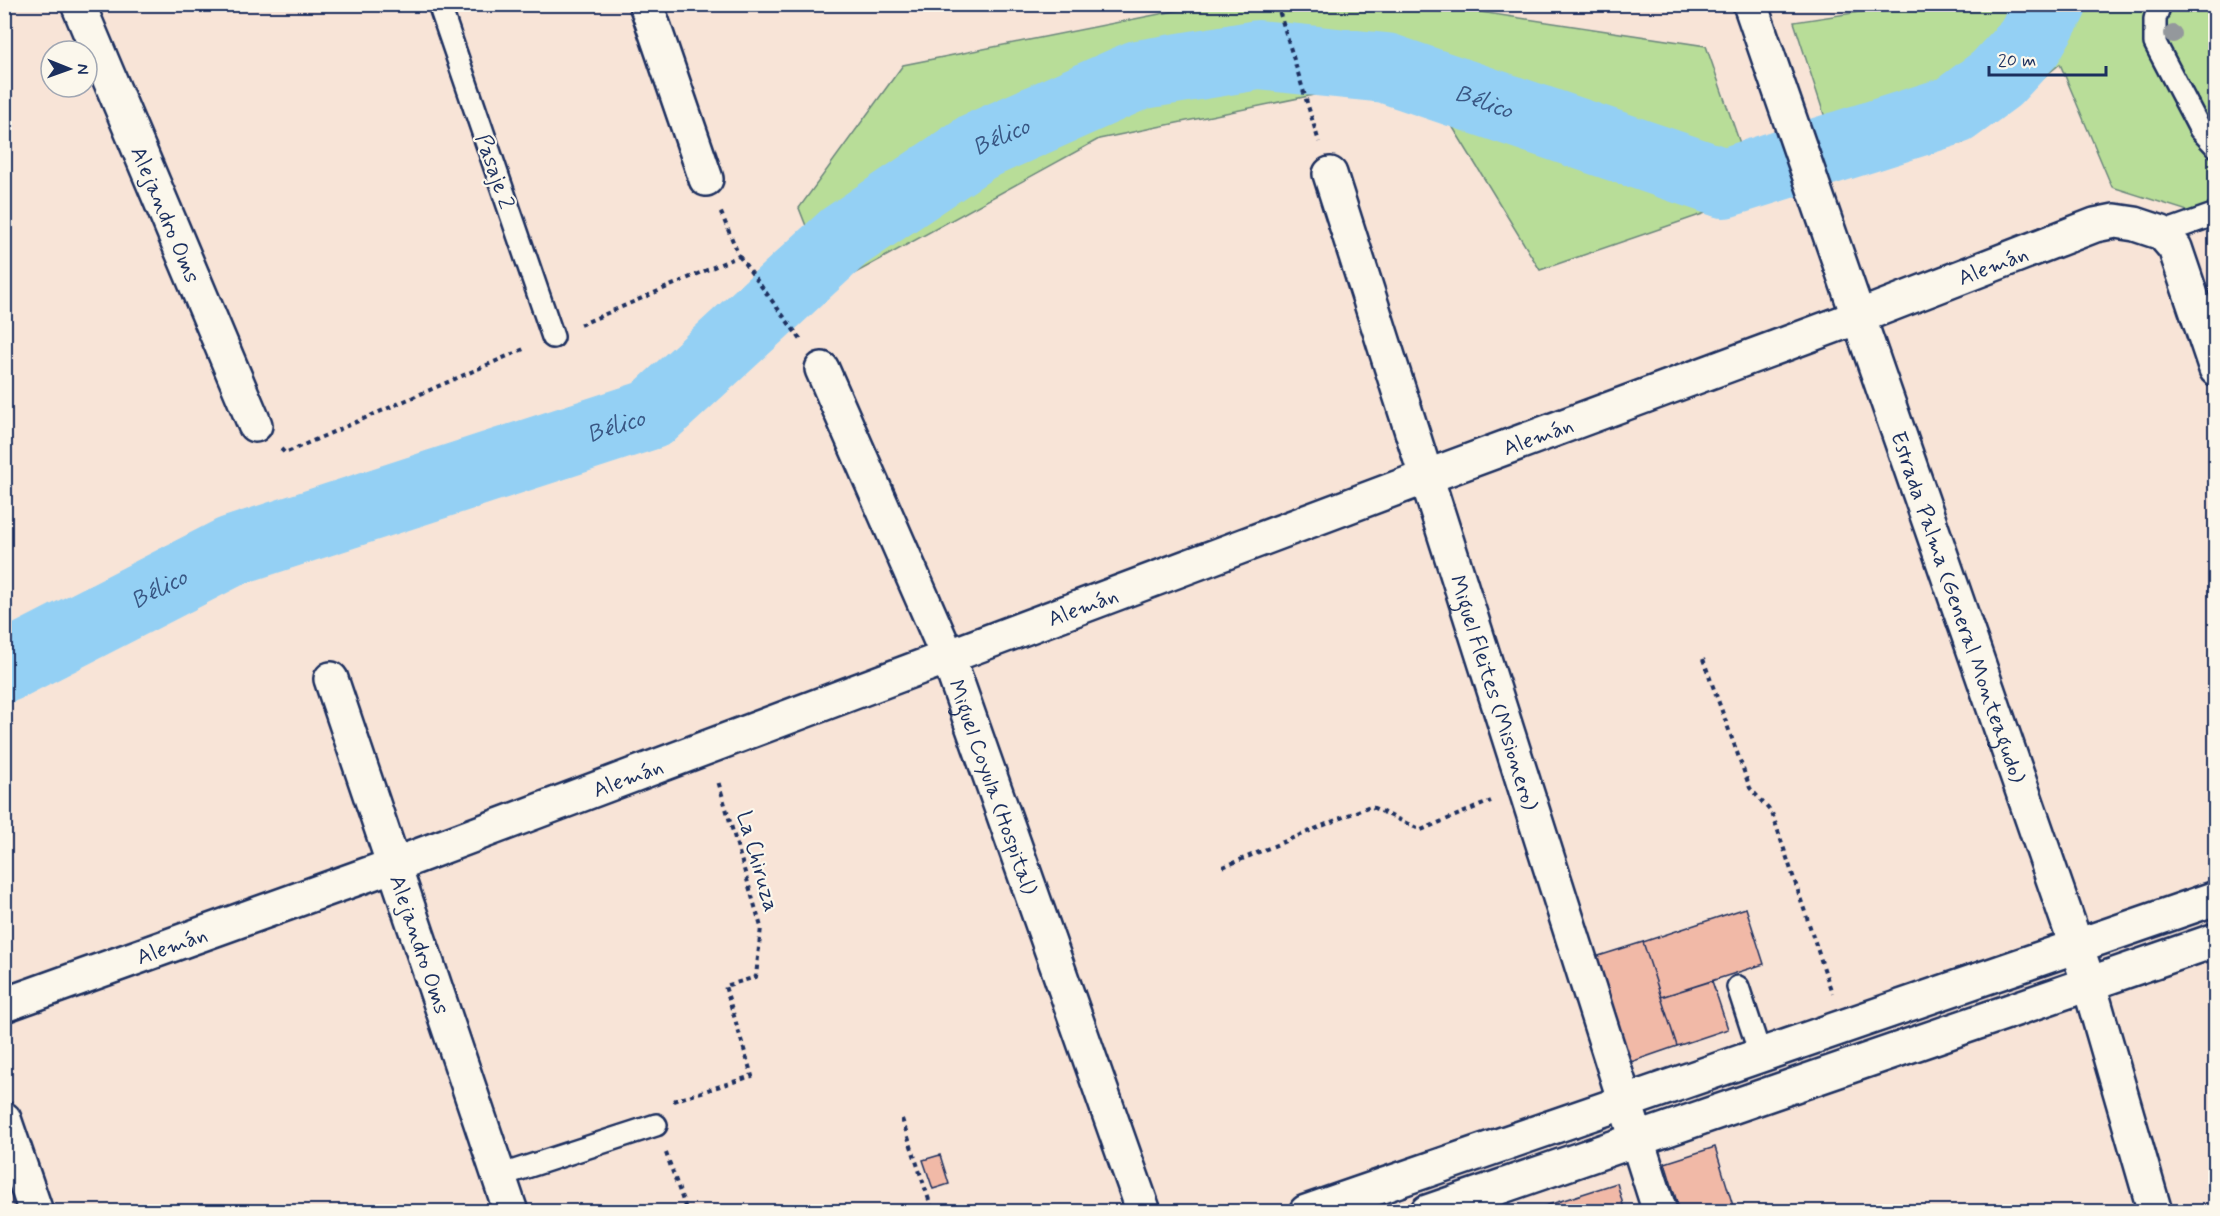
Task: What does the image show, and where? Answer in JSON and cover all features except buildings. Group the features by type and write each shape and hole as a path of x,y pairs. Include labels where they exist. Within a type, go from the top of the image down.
{"street":[{"name":"Alejandro Oms","path":"78,4 255,425"},
{"path":"646,4 706,179"},
{"name":"Estrada Palma (General Monteagudo)","path":"1750,4 2076,945 2155,1212"},
{"name":"Miguel Fleites (Misionero)","path":"1329,174 1660,1212"},
{"name":"Alemán","path":"4,1005 394,865 1858,317 2095,225 2115,221 2135,224 2162,233"},
{"path":"2162,233 2175,248 2216,369"},
{"name":"Miguel Coyula (Hospital)","path":"822,369 948,657 1144,1212"},
{"name":"Alejandro Oms","path":"331,679 511,1212"},
{"path":"1306,1212 2216,898"},
{"path":"1426,1212 2216,940"},
{"path":"4,1119 36,1212"}],"lane":[{"name":"Pasaje 2","path":"439,4 553,337"},
{"path":"2160,4 2155,19 2155,43 2200,129 2216,146"},
{"path":"2162,233 2216,214"},
{"path":"1738,987 1760,1054"},
{"path":"499,1176 656,1125"}],"path":[{"path":"1277,4 1309,113"},
{"path":"739,256 797,334"},
{"path":"1703,659 1750,788 1772,813 1843,1025"},
{"name":"La Chiruza","path":"656,1125 664,1104 752,1076 725,986 756,977 761,927 708,747"},
{"path":"1223,867 1370,806 1421,830 1525,787"},
{"path":"902,1119 933,1212"},
{"path":"656,1125 687,1212"}],"green space":[{"path":"1210,4 1434,5 1706,46 1758,195 1540,270 1446,116 1338,90 1099,139 830,287 799,208 903,65"},
{"path":"1905,5 2215,5 2215,236 2207,217 2112,187 2060,64 1963,143 1841,167 1794,22"}],"waterway":[{"name":"Bélico","path":"4,668 232,551 652,414 844,237 977,147 1138,75 1258,55 1386,68 1724,183 1954,110 1996,79 2029,43 2052,4"}]}
